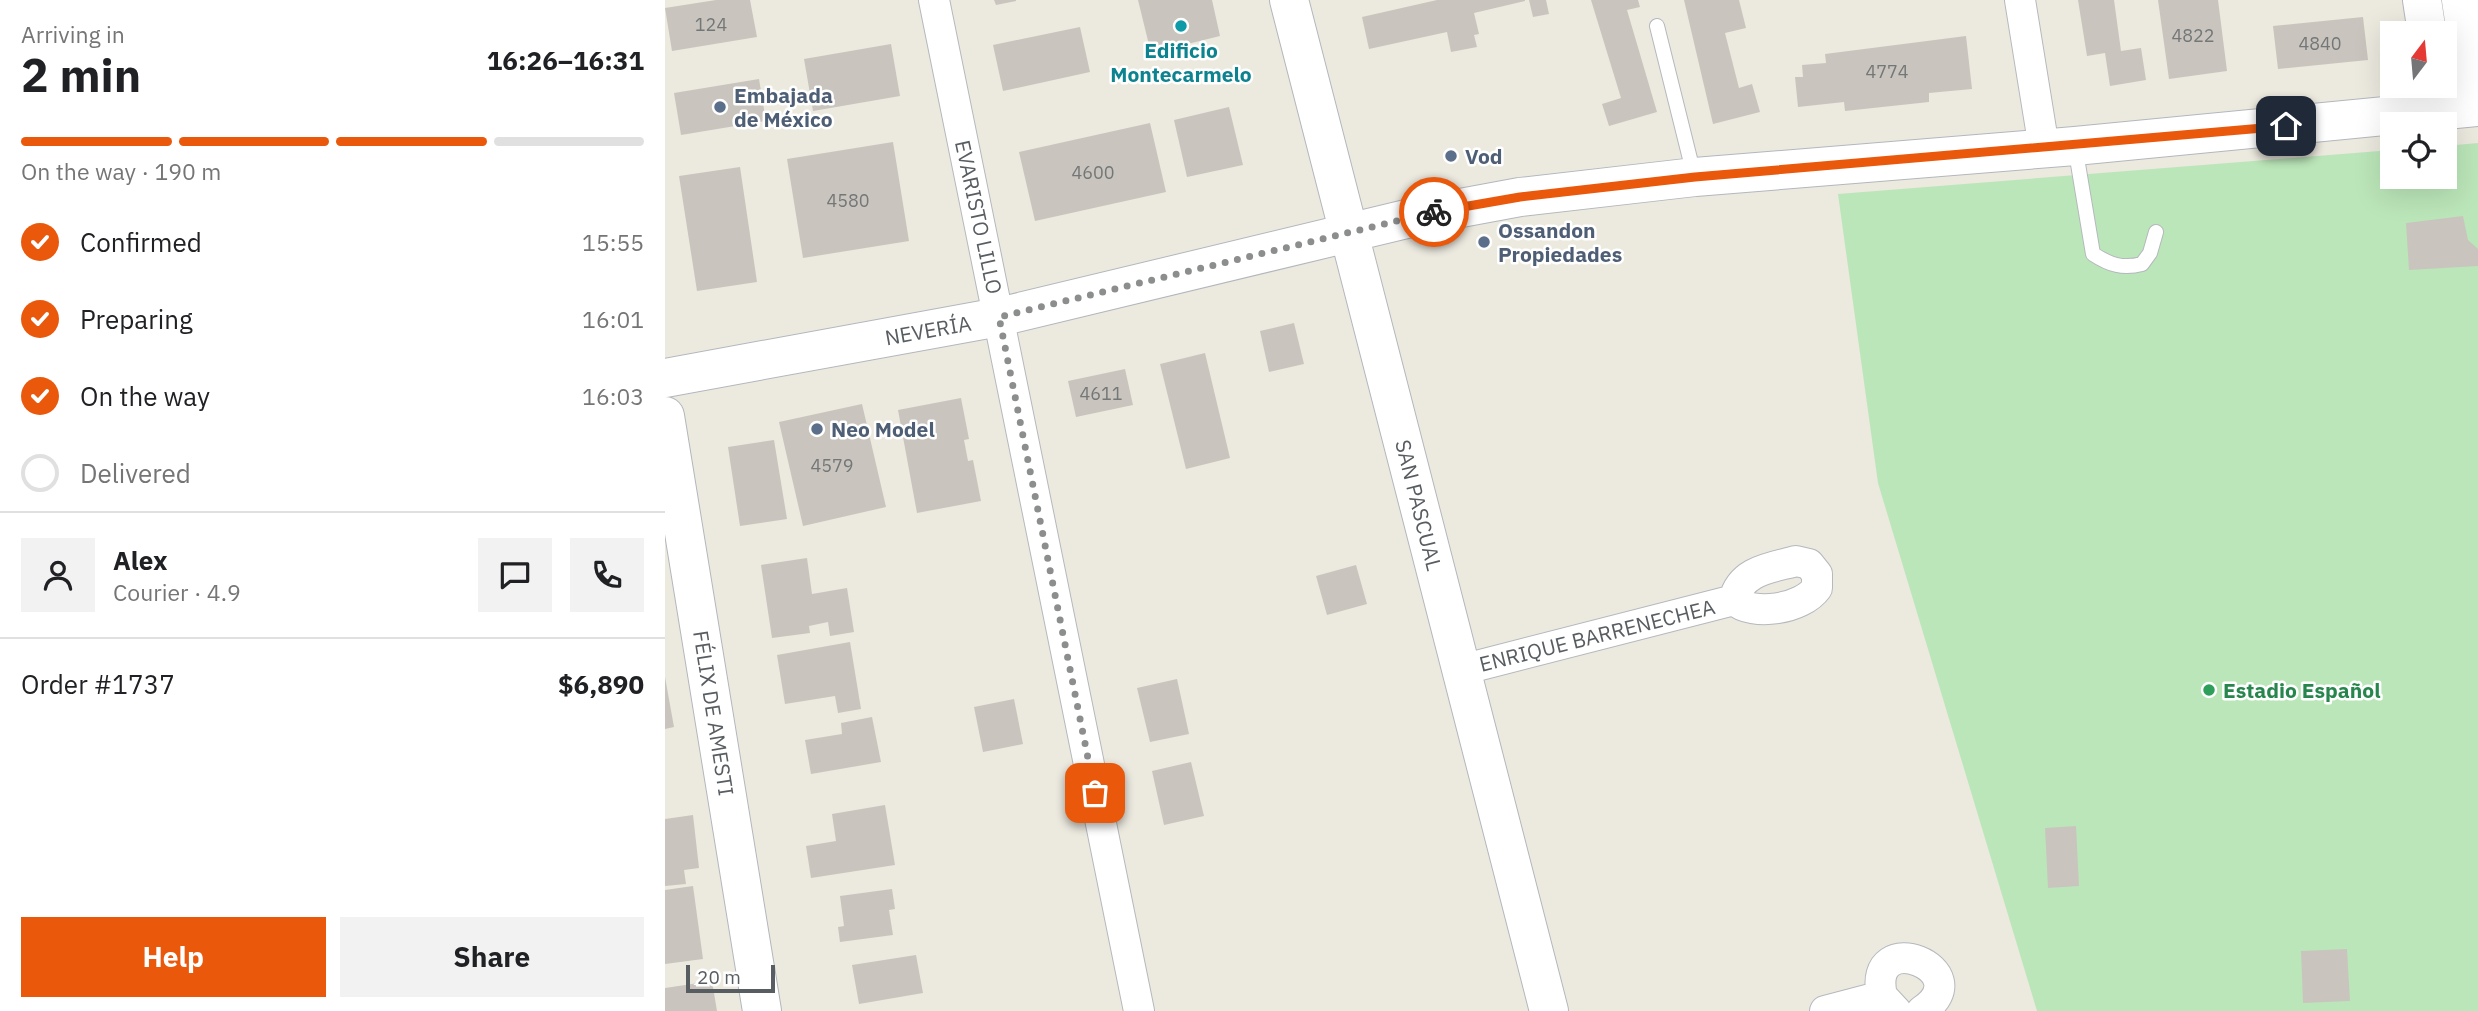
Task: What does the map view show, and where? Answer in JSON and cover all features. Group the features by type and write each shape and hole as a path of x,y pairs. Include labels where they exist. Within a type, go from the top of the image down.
{"street":[{"name":"EVARISTO LILLO","path":"934,0 1139,1011"},
{"name":"SAN PASCUAL","path":"1289,0 1549,1011"},
{"path":"2020,0 2059,147"},
{"path":"2422,0 2425,21"},
{"path":"2461,0 2477,107"},
{"name":"NEVERÍA","path":"665,377 999,317 1471,204 1695,177 2059,147 2436,99 2477,107"},
{"name":"FÉLIX DE AMESTI","path":"665,415 762,1011"},
{"name":"ENRIQUE BARRENECHEA","path":"1461,670 1734,600"},
{"path":"1825,1011 1889,1003 1881,977 1892,962 1901,958 1919,959 1934,971 1937,979 1935,998 1922,1011"}],"lane":[{"path":"1657,26 1695,177"},
{"path":"2059,147 2093,254 2108,263 2127,267 2142,264 2150,253 2156,232"}],"green space":[{"name":"Estadio Español","path":"2478,143 2478,1011 2037,1011 1878,483 1838,194 2380,151 2380,189 2457,189 2457,145"}],"building":[{"path":"716,0 750,0 757,37 672,51 665,8"},
{"path":"994,0 1016,0 1016,1 996,5"},
{"name":"Edificio Montecarmelo","path":"1138,0 1212,0 1220,36 1151,53"},
{"path":"1437,0 1525,1 1474,13 1479,34 1474,35 1477,47 1451,52 1447,32 1369,49 1362,17"},
{"path":"1529,0 1546,0 1549,14 1533,17"},
{"path":"1591,0 1638,0 1640,7 1627,10 1657,112 1609,126 1602,104 1621,98"},
{"path":"1684,0 1739,0 1746,28 1725,33 1739,88 1752,84 1760,112 1713,124"},
{"path":"2078,0 2114,0 2121,51 2141,48 2146,80 2110,86 2105,53 2087,56"},
{"path":"2158,0 2218,0 2227,71 2169,79"},
{"path":"2363,17 2368,60 2278,69 2273,26"},
{"path":"1080,27 1090,72 1003,91 993,45"},
{"path":"1966,36 1972,89 1929,93 1929,102 1845,111 1844,102 1798,107 1795,77 1803,77 1802,65 1826,63 1825,54"},
{"path":"891,44 900,96 813,111 804,59"},
{"name":"Embajada de México","path":"759,79 766,121 681,135 674,93"},
{"path":"1229,107 1243,165 1187,177 1174,120"},
{"path":"1150,123 1166,192 1035,221 1019,152"},
{"path":"893,142 909,241 803,258 787,159"},
{"path":"740,167 757,282 697,291 679,176"},
{"path":"2463,216 2468,240 2478,249 2478,266 2409,270 2406,223"},
{"path":"1294,323 1304,364 1269,372 1260,331"},
{"path":"1205,353 1230,458 1186,469 1160,364"},
{"path":"1125,369 1133,405 1076,417 1068,381"},
{"path":"961,398 969,439 964,440 968,461 973,460 981,501 917,513 898,410"},
{"path":"862,404 886,507 803,526 779,422"},
{"path":"774,440 787,519 740,526 728,447"},
{"path":"807,558 812,594 847,588 854,632 830,636 828,622 809,626 810,633 772,638 761,565"},
{"path":"1356,565 1367,604 1327,615 1316,576"},
{"path":"850,642 861,709 838,713 835,696 785,704 777,655"},
{"path":"665,677 674,727 665,729"},
{"path":"1177,679 1189,734 1150,742 1137,688"},
{"path":"1014,699 1023,744 983,752 974,707"},
{"path":"872,717 881,762 811,774 805,740 842,734 841,723"},
{"path":"1191,762 1204,816 1164,825 1152,771"},
{"path":"885,805 895,865 811,878 806,846 836,841 832,814"},
{"path":"693,815 699,868 684,870 686,884 665,886 665,819"},
{"path":"2076,826 2079,886 2048,888 2045,828"},
{"path":"693,886 703,959 665,964 665,890"},
{"path":"892,889 895,909 889,910 893,935 840,942 838,927 844,926 840,896"},
{"path":"2347,949 2350,1001 2303,1003 2301,951"},
{"path":"916,955 923,993 859,1004 852,965"},
{"path":"712,981 717,1011 665,1011 665,988"}],"way so far":[{"path":"1095,793 999,317 1434,212"}],"place":[{"name":"Edificio Montecarmelo","path":"1181,26"},
{"name":"Embajada de México","path":"720,107"},
{"name":"Vod","path":"1451,156"},
{"name":"Ossandon Propiedades","path":"1484,242"},
{"name":"Neo Model","path":"817,429"},
{"name":"Estadio Español","path":"2209,690"}],"route":[{"path":"1434,212 1520,197 1695,177 2286,126"}]}
